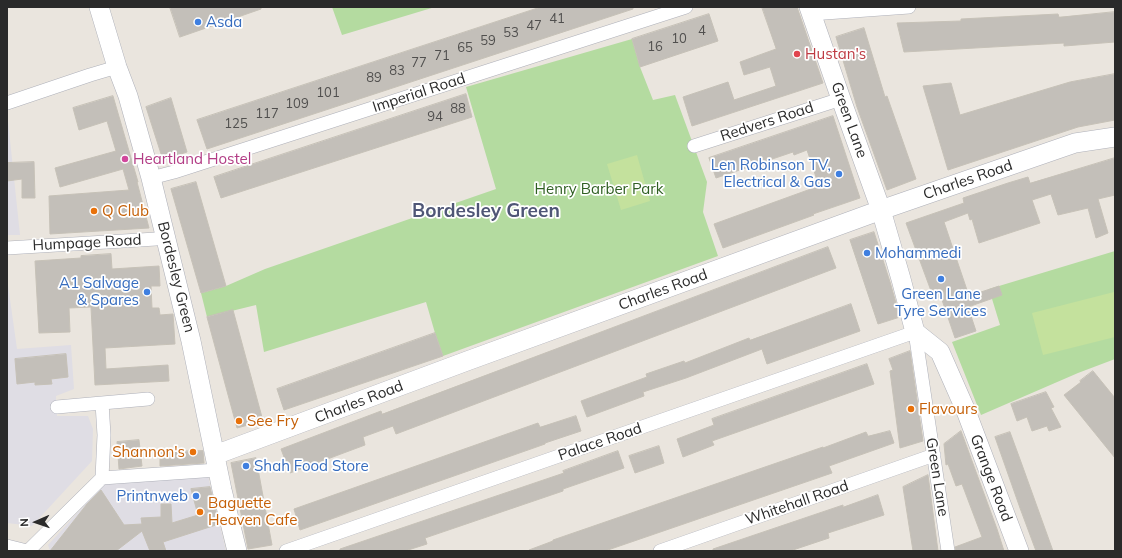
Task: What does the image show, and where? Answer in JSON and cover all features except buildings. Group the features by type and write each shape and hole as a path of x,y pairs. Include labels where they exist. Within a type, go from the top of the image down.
{"street":[{"name":"Bordesley Green","path":"99,7 117,67 128,96 152,178 192,341 216,463 236,551"},
{"name":"Imperial Road","path":"152,178 182,170 686,7"},
{"path":"810,11 909,7"},
{"name":"Green Lane","path":"810,11 881,210"},
{"path":"7,103 117,67"},
{"name":"Redvers Road","path":"694,146 841,99"},
{"name":"Charles Road","path":"216,463 467,361 881,210 1075,143 1115,137"},
{"path":"881,210 915,332"},
{"name":"Humpage Road","path":"7,248 156,239 166,237"},
{"name":"Green Lane","path":"915,332 948,551"},
{"name":"Palace Road","path":"286,551 915,332"},
{"name":"Grange Road","path":"915,332 940,352 966,411 1019,551"},
{"path":"57,407 148,399"},
{"path":"102,403 104,435 102,478"},
{"name":"Whitehall Road","path":"660,551 934,455"},
{"path":"7,546 28,551 102,478 216,463"}],"shaded area":[{"path":"8,121 20,235 7,235"},
{"path":"7,278 17,349 71,345 74,389 56,396 57,416 88,416 93,429 92,461 32,526 7,523"},
{"path":"208,476 226,551 50,551 48,545 105,483"}],"green space":[{"path":"332,7 435,7 342,35"},
{"name":"Henry Barber Park","path":"632,39 640,67 653,100 675,95 707,182 703,212 718,256 443,356 426,302 264,352 256,305 207,317 201,293 226,286 265,269 496,189 466,87"},
{"path":"637,155 650,201 621,210 607,164"},
{"path":"1115,251 1115,359 1078,373 981,415 952,342 1000,325 989,289"},
{"path":"1114,292 1115,337 1043,355 1032,313"}],"place":[{"name":"Asda","path":"198,22"},
{"name":"Hustan's","path":"797,54"},
{"name":"Heartland Hostel","path":"125,159"},
{"name":"Len Robinson TV, Electrical & Gas","path":"839,174"},
{"name":"Q Club","path":"94,211"},
{"name":"Mohammedi","path":"867,253"},
{"name":"Green Lane Tyre Services","path":"941,279"},
{"name":"A1 Salvage & Spares","path":"147,292"},
{"name":"Flavours","path":"911,409"},
{"name":"See Fry","path":"239,421"},
{"name":"Shannon's","path":"193,452"},
{"name":"Shah Food Store","path":"246,466"},
{"name":"Printnweb","path":"196,496"},
{"name":"Baguette Heaven Cafe","path":"200,512"}],"district":[{"name":"Bordesley Green","path":"486,211"}]}
